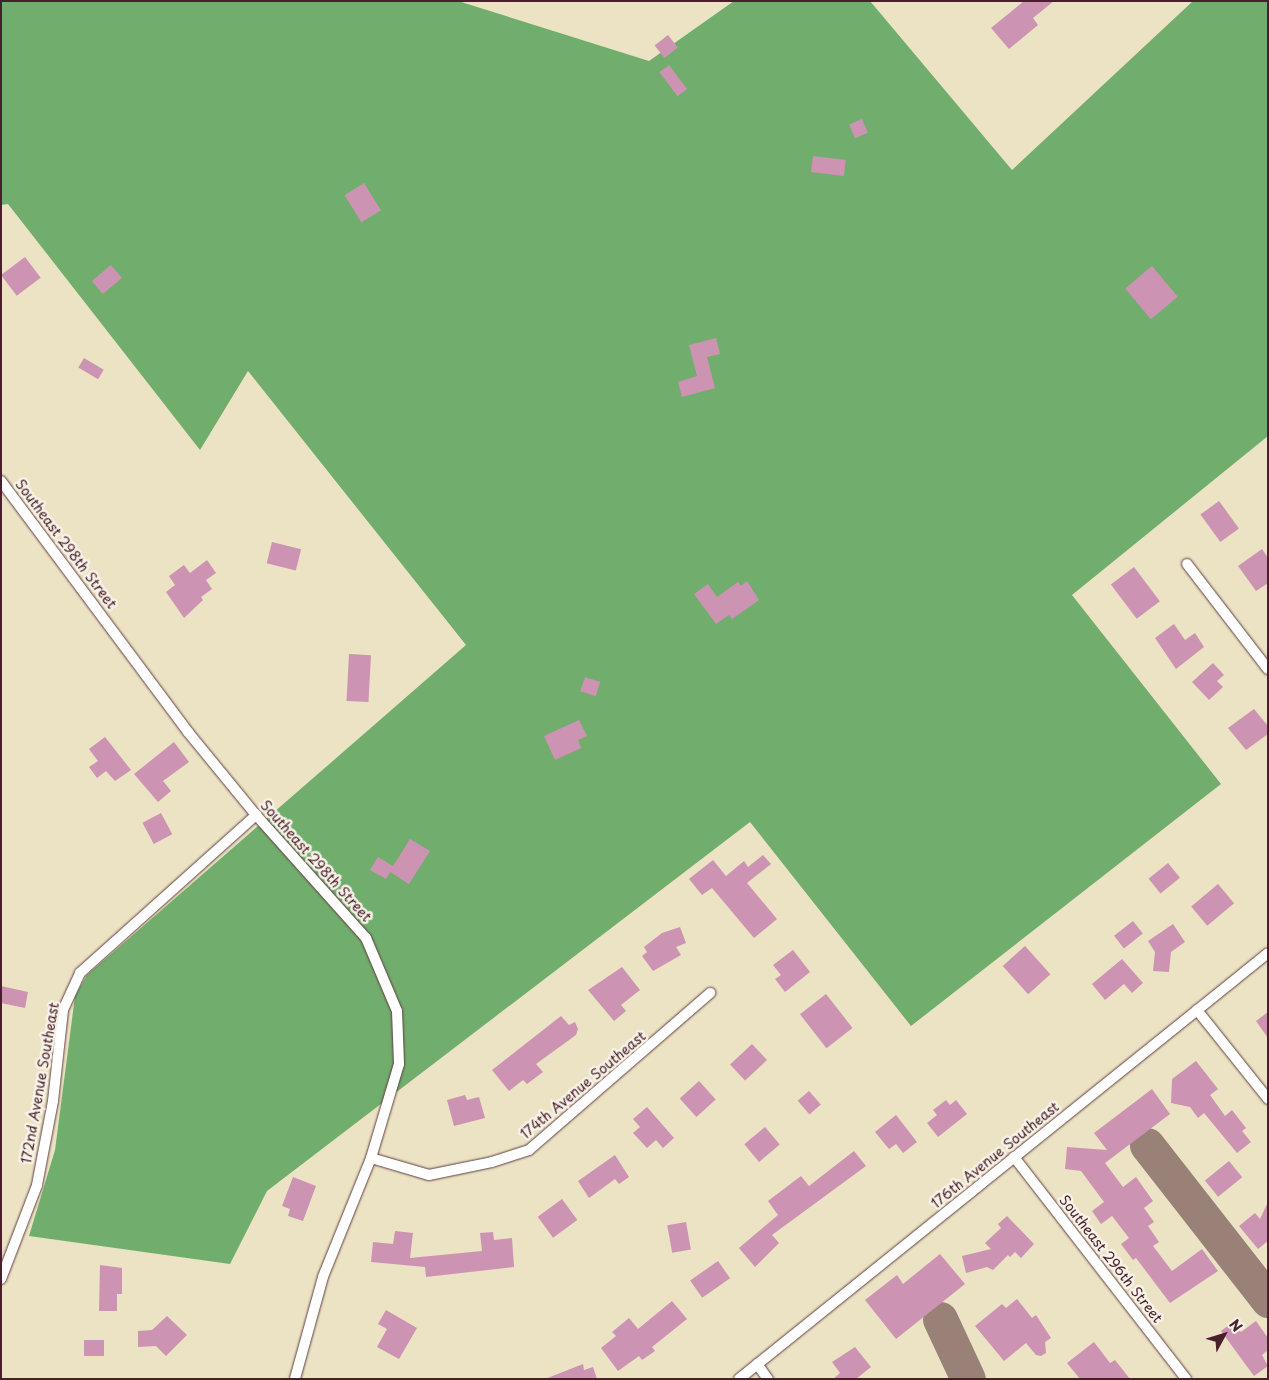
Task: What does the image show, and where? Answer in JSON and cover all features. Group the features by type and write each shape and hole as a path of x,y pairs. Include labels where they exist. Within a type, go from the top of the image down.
{"street":[{"name":"Southeast 298th Street","path":"1,480 188,732 256,815 366,938 397,1011 399,1064 371,1158 323,1277 295,1379"},
{"path":"1187,564 1268,669"},
{"name":"172nd Avenue Southeast","path":"1,1279 36,1185 53,1101 63,1010 80,973 256,815"},
{"name":"176th Avenue Southeast","path":"739,1379 1268,953"},
{"name":"174th Avenue Southeast","path":"371,1158 429,1175 530,1150 710,993"},
{"path":"1198,1010 1268,1098"},
{"name":"Southeast 296th Street","path":"1014,1157 1186,1379"},
{"path":"757,1364 768,1379"}],"green space":[{"path":"1,1 458,1 649,61 734,1 870,1 1012,170 1193,1 1268,1 1268,436 1072,595 1221,784 911,1026 750,822 267,1191 230,1264 29,1236 55,1150 75,996 87,975 466,645 248,371 200,450 8,204 1,205"}],"building":[{"path":"1024,1 1054,1 1033,18 1038,25 1009,49 991,28"},
{"path":"668,35 678,48 664,58 655,45"},
{"path":"669,65 687,89 677,96 659,72"},
{"path":"862,119 868,133 855,138 849,124"},
{"path":"813,156 846,160 844,176 811,172"},
{"path":"364,183 381,210 361,222 344,195"},
{"path":"25,257 41,278 17,296 1,275"},
{"path":"111,265 122,278 103,294 92,281"},
{"path":"1152,266 1178,297 1151,319 1125,288"},
{"path":"716,338 720,354 707,357 715,388 682,397 678,382 697,376 689,345"},
{"path":"84,358 104,370 98,379 78,367"},
{"path":"1219,501 1239,529 1220,542 1200,515"},
{"path":"272,542 301,549 296,571 267,563"},
{"path":"1262,549 1268,558 1268,583 1256,591 1238,566"},
{"path":"207,560 216,573 206,580 212,589 201,597 203,600 184,618 166,592 175,585 169,576 184,565 190,573"},
{"path":"1134,567 1160,601 1137,619 1111,584"},
{"path":"747,581 759,600 732,619 729,615 716,624 694,594 708,584 717,597 738,582 741,586"},
{"path":"1174,624 1185,640 1195,633 1204,647 1176,669 1155,638"},
{"path":"349,654 371,655 369,702 347,701"},
{"path":"1213,663 1224,675 1217,681 1223,687 1209,700 1192,682"},
{"path":"585,677 600,682 596,696 580,691"},
{"path":"1254,709 1268,726 1268,734 1246,750 1228,728"},
{"path":"579,720 587,736 578,740 581,748 555,760 544,736"},
{"path":"105,737 131,770 115,781 106,771 97,778 89,767 98,761 89,749"},
{"path":"174,742 189,762 163,781 171,791 158,802 134,774"},
{"path":"161,813 172,834 154,844 142,823"},
{"path":"410,839 430,851 409,884 390,872 386,879 370,870 378,857 393,866"},
{"path":"763,855 771,864 747,883 777,919 754,938 712,888 702,895 689,879 713,860 726,876 744,861 748,867"},
{"path":"1168,863 1180,878 1161,893 1149,879"},
{"path":"1218,884 1234,903 1207,926 1191,906"},
{"path":"1133,921 1143,934 1124,948 1114,936"},
{"path":"1173,924 1185,942 1171,952 1169,972 1153,971 1155,952 1148,941"},
{"path":"680,927 686,943 676,947 681,955 653,971 642,956 647,952 644,947 662,933"},
{"path":"1025,946 1050,974 1028,994 1003,966"},
{"path":"793,950 810,972 785,992 775,979 781,975 773,965"},
{"path":"1122,959 1143,983 1132,993 1124,984 1105,1000 1092,984"},
{"path":"622,967 640,990 621,1005 626,1011 614,1021 588,990"},
{"path":"1,986 28,992 25,1008 1,1003"},
{"path":"826,994 852,1028 826,1048 800,1014"},
{"path":"1268,1012 1268,1038 1256,1021"},
{"path":"561,1016 569,1025 575,1022 578,1029 576,1035 536,1064 543,1072 527,1084 523,1080 509,1091 492,1070"},
{"path":"752,1044 767,1060 745,1081 730,1064"},
{"path":"1196,1061 1218,1089 1210,1095 1225,1116 1232,1110 1246,1128 1242,1131 1251,1142 1237,1153 1204,1113 1198,1118 1190,1107 1171,1103 1172,1079"},
{"path":"699,1081 716,1100 696,1117 680,1098"},
{"path":"1152,1089 1170,1114 1105,1163 1123,1187 1136,1177 1153,1201 1144,1208 1154,1222 1148,1226 1159,1242 1153,1246 1172,1271 1202,1249 1218,1271 1170,1303 1136,1258 1133,1260 1121,1244 1129,1238 1112,1216 1101,1224 1092,1211 1104,1202 1081,1171 1065,1169 1067,1147 1107,1150 1094,1133"},
{"path":"809,1091 821,1105 809,1114 798,1101"},
{"path":"465,1095 467,1100 479,1097 485,1118 454,1126 447,1100"},
{"path":"946,1100 950,1105 956,1100 967,1114 938,1137 927,1123 937,1115 933,1110"},
{"path":"647,1107 674,1138 663,1148 656,1140 647,1148 633,1133 640,1127 633,1119"},
{"path":"896,1115 917,1142 903,1153 896,1144 889,1149 875,1132"},
{"path":"765,1127 780,1145 759,1162 744,1144"},
{"path":"854,1151 866,1166 772,1235 779,1243 755,1267 739,1248 778,1215 768,1201 801,1176 809,1186"},
{"path":"615,1155 629,1177 619,1184 615,1179 589,1198 578,1181"},
{"path":"1229,1161 1242,1177 1218,1197 1205,1181"},
{"path":"293,1177 316,1186 303,1221 288,1216 290,1209 282,1206"},
{"path":"562,1199 577,1220 553,1238 538,1217"},
{"path":"1268,1202 1268,1241 1258,1249 1239,1226 1255,1213 1260,1219"},
{"path":"1007,1216 1034,1244 1021,1258 1015,1252 1010,1257 1008,1255 993,1270 987,1267 966,1273 962,1256 991,1249 985,1243 1001,1228 998,1224"},
{"path":"686,1222 691,1250 672,1253 667,1225"},
{"path":"395,1231 413,1233 410,1258 482,1251 480,1233 493,1232 494,1240 512,1238 514,1267 426,1277 425,1267 371,1262 373,1242 393,1244"},
{"path":"940,1254 965,1284 896,1339 865,1300 897,1275 903,1284"},
{"path":"718,1261 730,1278 702,1298 690,1281"},
{"path":"100,1265 122,1268 122,1294 117,1294 117,1311 99,1311"},
{"path":"1017,1299 1032,1318 1036,1315 1051,1338 1045,1342 1046,1353 1041,1356 1036,1355 1026,1343 1004,1361 975,1326 1002,1304 1006,1308"},
{"path":"672,1301 687,1319 652,1347 655,1351 642,1360 639,1356 618,1371 601,1348 616,1336 612,1332 629,1318 638,1329"},
{"path":"386,1310 417,1328 399,1359 377,1347 387,1329 378,1324"},
{"path":"167,1316 187,1335 166,1356 156,1346 138,1347 138,1331 152,1330"},
{"path":"1256,1321 1268,1338 1268,1350 1262,1355 1268,1366 1254,1376 1221,1331 1233,1322 1241,1332"},
{"path":"84,1340 104,1340 104,1356 84,1356"},
{"path":"1094,1342 1110,1363 1115,1360 1130,1379 1080,1379 1067,1363"},
{"path":"855,1347 871,1367 856,1379 833,1379 840,1373 832,1362"},
{"path":"583,1364 584,1370 593,1367 597,1379 545,1379"}],"taxiway":[{"path":"1147,1145 1268,1300"},
{"path":"940,1319 968,1379"}]}
